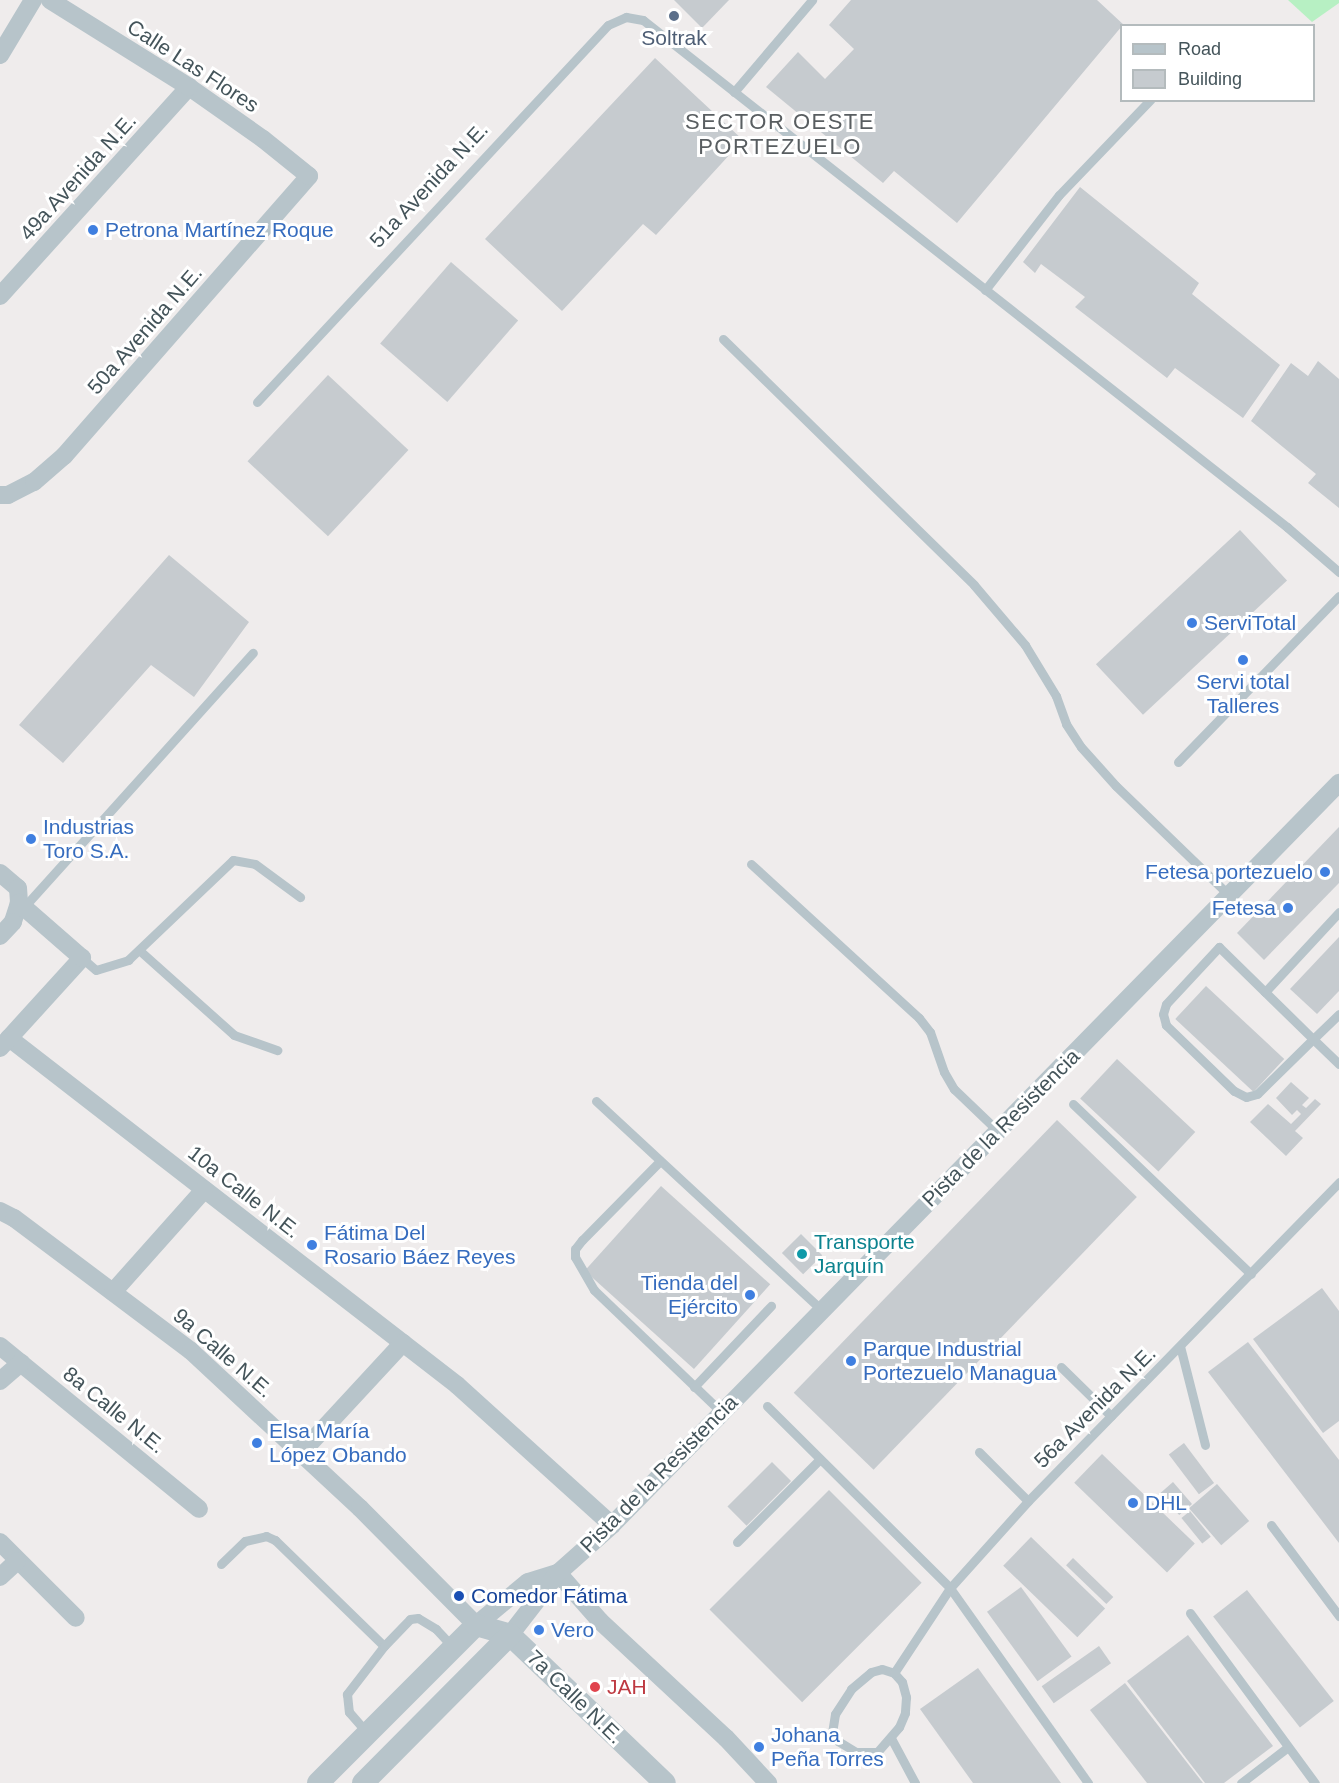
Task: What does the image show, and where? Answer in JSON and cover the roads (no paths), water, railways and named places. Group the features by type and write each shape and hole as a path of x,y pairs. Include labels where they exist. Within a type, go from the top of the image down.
{"street":[{"path":"0,56 33,0"},
{"name":"Calle Las Flores","path":"50,0 189,87 263,139 309,176"},
{"name":"49a Avenida N.E.","path":"0,296 189,87"},
{"name":"50a Avenida N.E.","path":"0,495 8,495 34,482 64,456 309,176"},
{"name":"Pista de la Resistencia","path":"363,1783 510,1635 558,1573 612,1525 1339,783"},
{"path":"0,873 18,888 21,905 13,922 0,936"},
{"path":"4,1043 82,958 21,905"},
{"name":"10a Calle N.E.","path":"4,1043 204,1190 457,1385 612,1525"},
{"path":"114,1292 204,1190"},
{"name":"9a Calle N.E.","path":"0,1211 14,1218 191,1351 360,1508 476,1625"},
{"path":"302,1453 403,1343"},
{"name":"8a Calle N.E.","path":"0,1346 199,1509"},
{"path":"0,1381 21,1363"},
{"path":"0,1542 16,1561 76,1618"},
{"path":"0,1577 16,1561"},
{"path":"558,1573 600,1621 726,1738 768,1783"},
{"name":"Pista de la Resistencia","path":"318,1783 476,1625 528,1582 558,1573"},
{"name":"7a Calle N.E.","path":"476,1625 510,1635 665,1783"}],"lane":[{"path":"812,0 734,92 1287,527 1339,572"},
{"name":"51a Avenida N.E.","path":"257,402 608,25 626,17 643,20 734,92"},
{"path":"985,290 1059,195 1148,102"},
{"path":"723,339 974,585 1025,645 1056,696 1066,724 1081,747 1116,786 1230,896"},
{"path":"1178,762 1339,596"},
{"path":"21,905 253,653"},
{"path":"82,958 96,970 128,960 233,861 255,864 300,897"},
{"path":"751,864 919,1018 930,1032 944,1072 954,1089 998,1131"},
{"path":"1265,992 1339,912"},
{"path":"1339,1014 1313,1039 1257,1094 1245,1097 1234,1091 1166,1025 1163,1014 1166,1004 1219,947 1313,1039 1339,1064"},
{"path":"139,950 234,1035 277,1050"},
{"path":"596,1101 822,1310"},
{"path":"1073,1104 1251,1274"},
{"path":"660,1161 582,1240 575,1249 575,1257 594,1290 721,1412"},
{"name":"56a Avenida N.E.","path":"894,1673 950,1588 1028,1501 1339,1182"},
{"path":"694,1387 771,1306"},
{"path":"1180,1346 1205,1445"},
{"path":"1061,1367 1111,1416"},
{"path":"767,1406 950,1588 1088,1783"},
{"path":"979,1452 1028,1501"},
{"path":"737,1542 820,1459"},
{"path":"1271,1525 1339,1616"},
{"path":"220,1564 245,1541 266,1536 275,1540 384,1646"},
{"path":"1190,1613 1315,1783"},
{"path":"368,1734 349,1712 347,1694 384,1646 410,1619 418,1618 436,1629 454,1648"},
{"path":"882,1669 894,1673 902,1682 906,1697 905,1713 891,1738 877,1752 856,1752 838,1741 832,1733 831,1725 845,1697 861,1679 871,1672 882,1669"},
{"path":"891,1738 915,1783"},
{"path":"1241,1783 1288,1747"}],"place":[{"name":"Soltrak","path":"674,16"},
{"name":"Petrona Martínez Roque","path":"93,230"},
{"name":"ServiTotal","path":"1192,623"},
{"name":"Servi total Talleres","path":"1243,660"},
{"name":"Industrias Toro S.A.","path":"31,839"},
{"name":"Fetesa portezuelo","path":"1325,872"},
{"name":"Fetesa","path":"1288,908"},
{"name":"Fátima Del Rosario Báez Reyes","path":"312,1245"},
{"name":"Transporte Jarquín","path":"802,1254"},
{"name":"Tienda del Ejército","path":"750,1295"},
{"name":"Parque Industrial Portezuelo Managua","path":"851,1361"},
{"name":"Elsa María López Obando","path":"257,1443"},
{"name":"DHL","path":"1133,1503"},
{"name":"Comedor Fátima","path":"459,1596"},
{"name":"Vero","path":"539,1630"},
{"name":"JAH","path":"595,1687"},
{"name":"Johana Peña Torres","path":"759,1747"}],"district":[{"name":"SECTOR OESTE PORTEZUELO","path":"780,134"}]}
